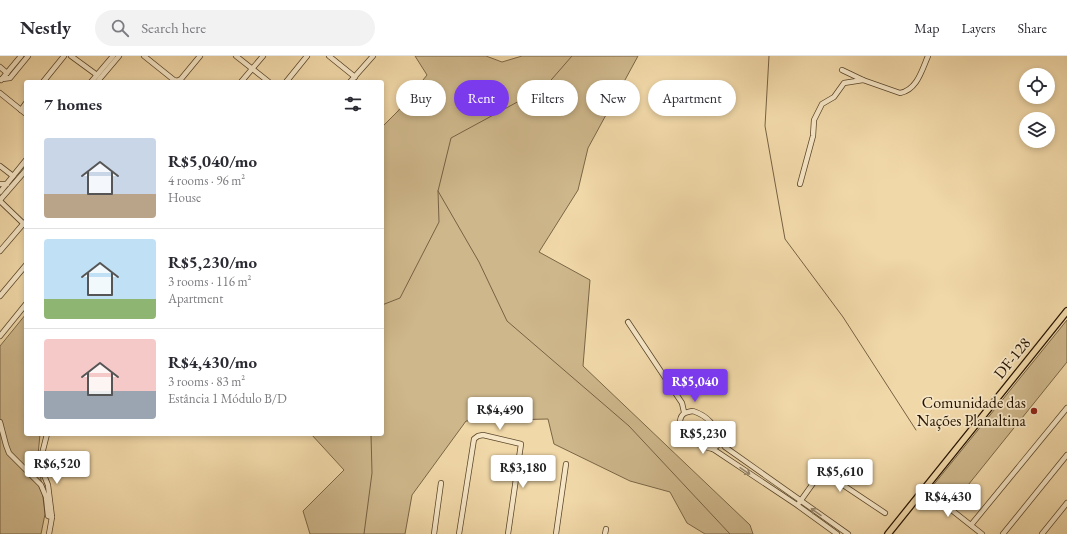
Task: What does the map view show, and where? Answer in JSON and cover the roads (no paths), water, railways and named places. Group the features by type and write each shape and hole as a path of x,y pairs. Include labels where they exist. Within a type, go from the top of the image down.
{"main road":[{"name":"DF-128","path":"888,534 1067,311"}],"street":[{"path":"1,80 21,56"},
{"path":"1,80 10,78 28,56"},
{"path":"45,80 64,56"},
{"path":"71,56 97,75"},
{"path":"93,80 113,56"},
{"path":"100,80 119,56"},
{"path":"144,56 174,80"},
{"path":"179,80 200,56"},
{"path":"236,56 266,80"},
{"path":"243,80 263,56"},
{"path":"288,80 307,56"},
{"path":"329,56 356,77"},
{"path":"352,80 373,56"},
{"path":"842,70 862,80 900,93 914,86 928,56"},
{"path":"0,67 7,73"},
{"path":"800,184 813,136 814,120 820,106 834,97 844,83 862,80"},
{"path":"0,93 24,112"},
{"path":"21,110 24,106"},
{"path":"0,192 24,162"},
{"path":"0,166 13,176"},
{"path":"24,172 0,201 24,223"},
{"path":"0,184 7,184"},
{"path":"0,251 24,225"},
{"path":"0,296 24,267"},
{"path":"1,332 24,306"},
{"path":"628,322 682,403 684,412 679,423 683,433 700,445 713,449 797,505 837,534"},
{"path":"972,525 1067,408"},
{"path":"684,412 693,411 702,414 711,421 717,429 720,440 725,447 846,534"},
{"path":"0,422 9,453 41,485 46,497 48,516 52,517"},
{"path":"459,534 474,439 483,435 521,444 508,534"},
{"path":"46,436 40,462 48,485 52,517 49,534"},
{"path":"713,449 717,446 720,440"},
{"path":"1003,534 1067,455"},
{"path":"556,534 566,464"},
{"path":"797,505 819,475 825,473 884,513"},
{"path":"759,480 763,475"},
{"path":"434,534 441,483"},
{"path":"925,489 982,534"},
{"path":"1042,534 1067,503"}],"waterway":[{"path":"384,304 400,298 439,222 438,191 451,138 545,87 572,56"},
{"path":"769,56 765,126 785,239 843,317 916,430"},
{"path":"438,191 479,262 507,321 629,426 730,534"},
{"path":"364,534 372,473 371,436"}],"place":[{"name":"Comunidade das Nações Planaltina","path":"1034,411"}]}
